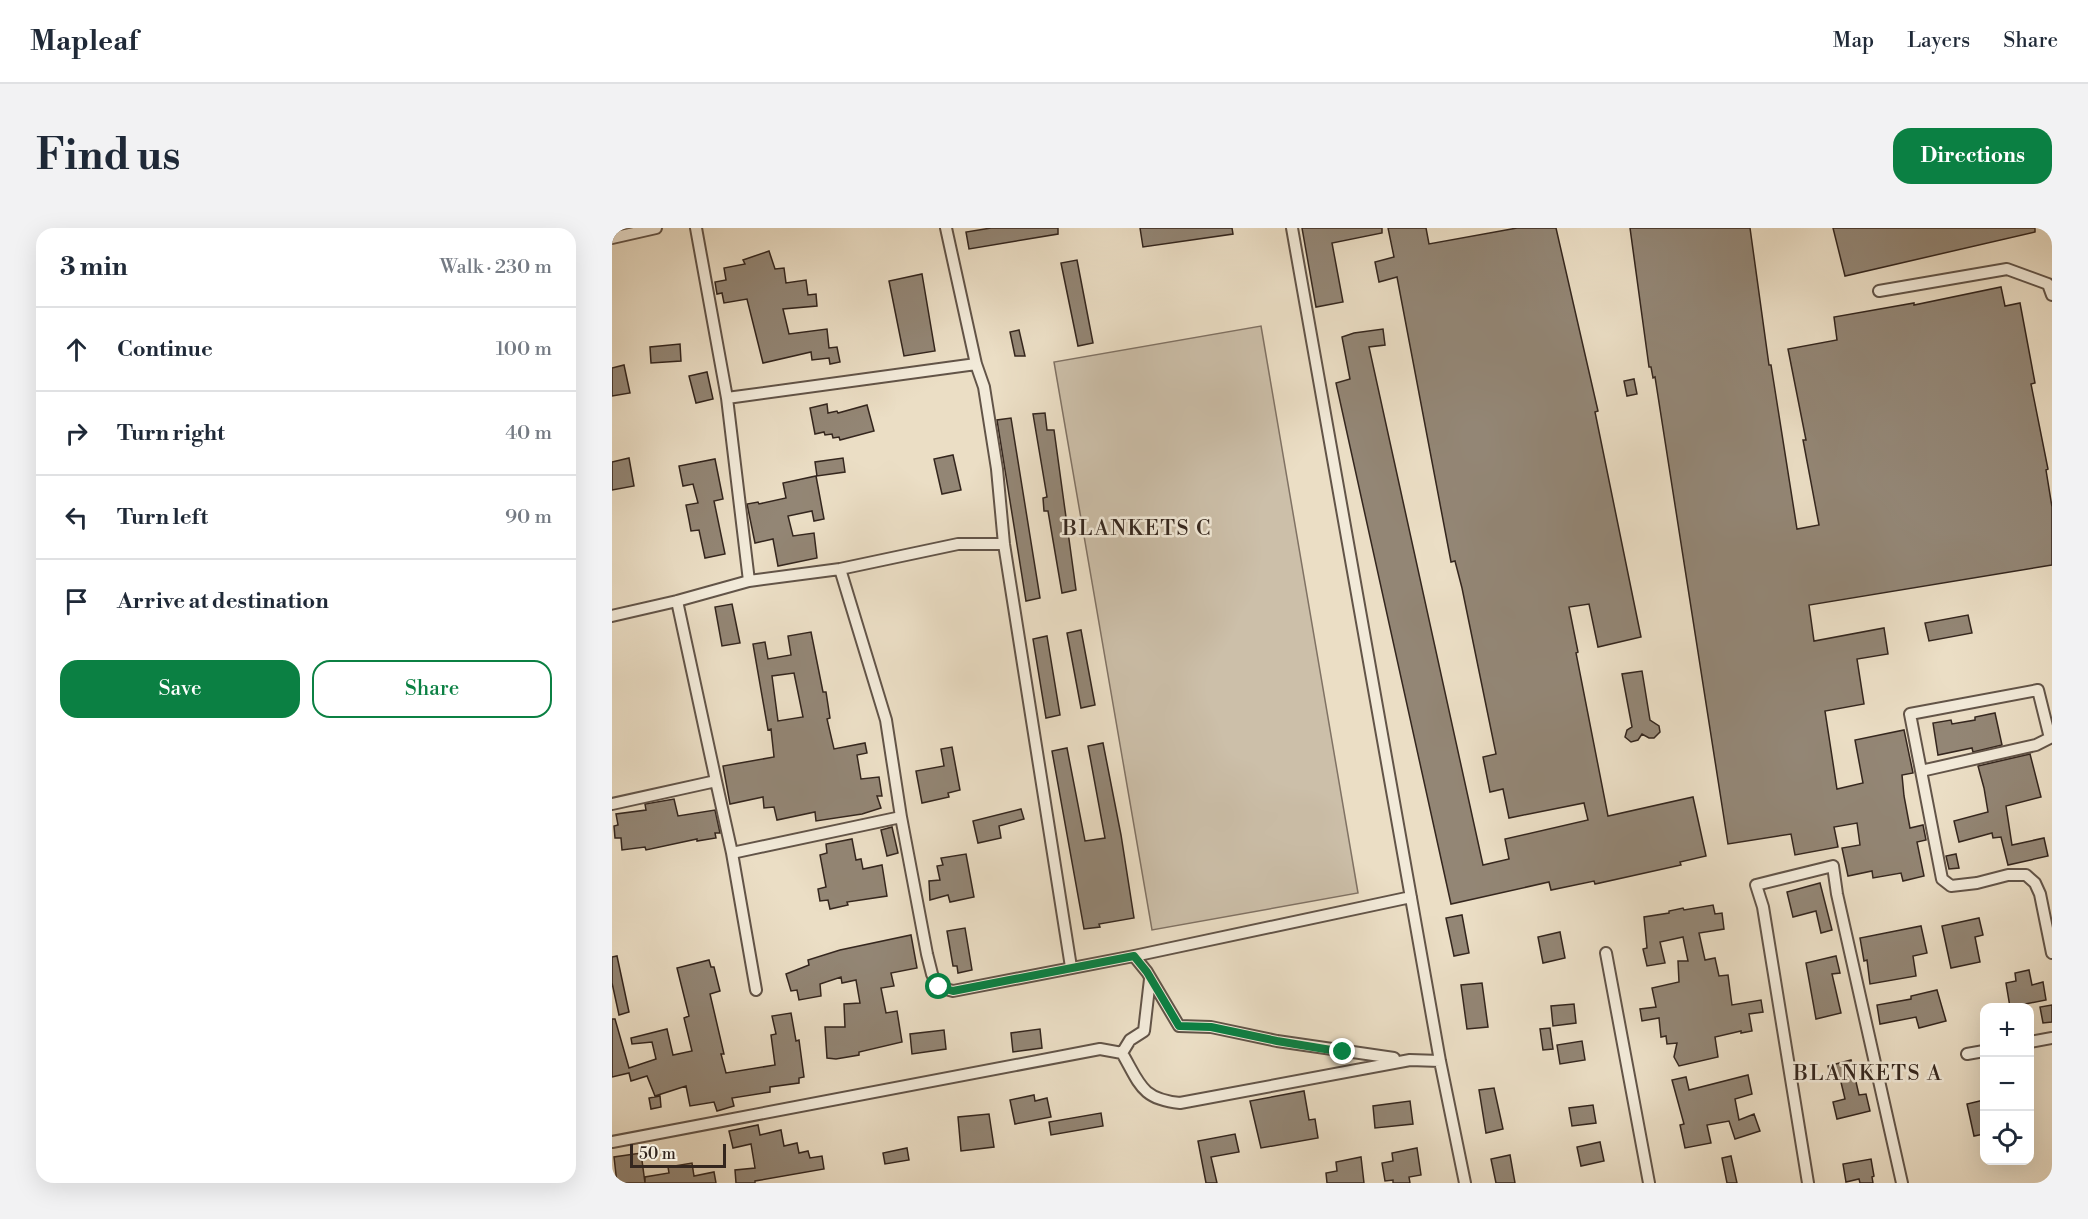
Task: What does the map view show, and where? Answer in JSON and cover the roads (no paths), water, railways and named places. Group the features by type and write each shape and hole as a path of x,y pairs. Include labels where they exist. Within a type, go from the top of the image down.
{"street":[{"path":"612,238 656,228"},
{"path":"696,228 727,398 749,581"},
{"path":"946,228 976,364 984,387 997,469 1004,544 1071,967"},
{"path":"1292,228 1440,1061 1465,1183"},
{"path":"1879,291 2007,269 2048,284 2052,295"},
{"path":"727,398 976,364"},
{"path":"612,616 676,602 749,581 840,569 958,544 1004,544"},
{"path":"840,569 886,720 901,817 927,954 932,974 939,987 953,991 1134,956 1411,897"},
{"path":"676,602 732,853 756,990"},
{"path":"1921,771 2036,745 2051,737 2038,690 1910,714 1921,771 1942,879 1951,886 1977,883 2008,875 2026,875 2035,883 2040,894 2052,953"},
{"path":"612,804 716,781"},
{"path":"732,853 901,817"},
{"path":"1808,1183 1763,907 1756,885 1833,866 1837,894 1902,1183"},
{"path":"1606,953 1649,1183"},
{"path":"1134,956 1179,1026 1211,1027 1277,1041 1380,1057 1440,1061"},
{"path":"1122,1053 1130,1040 1144,1031 1150,979"},
{"path":"2034,1041 2052,1038"},
{"path":"612,1142 1100,1049 1122,1053 1144,1091 1162,1101 1180,1103 1410,1060"},
{"path":"1967,1054 1980,1052"}],"district":[{"name":"BLANKETS C","path":"1137,529"},
{"name":"BLANKETS A","path":"1868,1074"}]}
